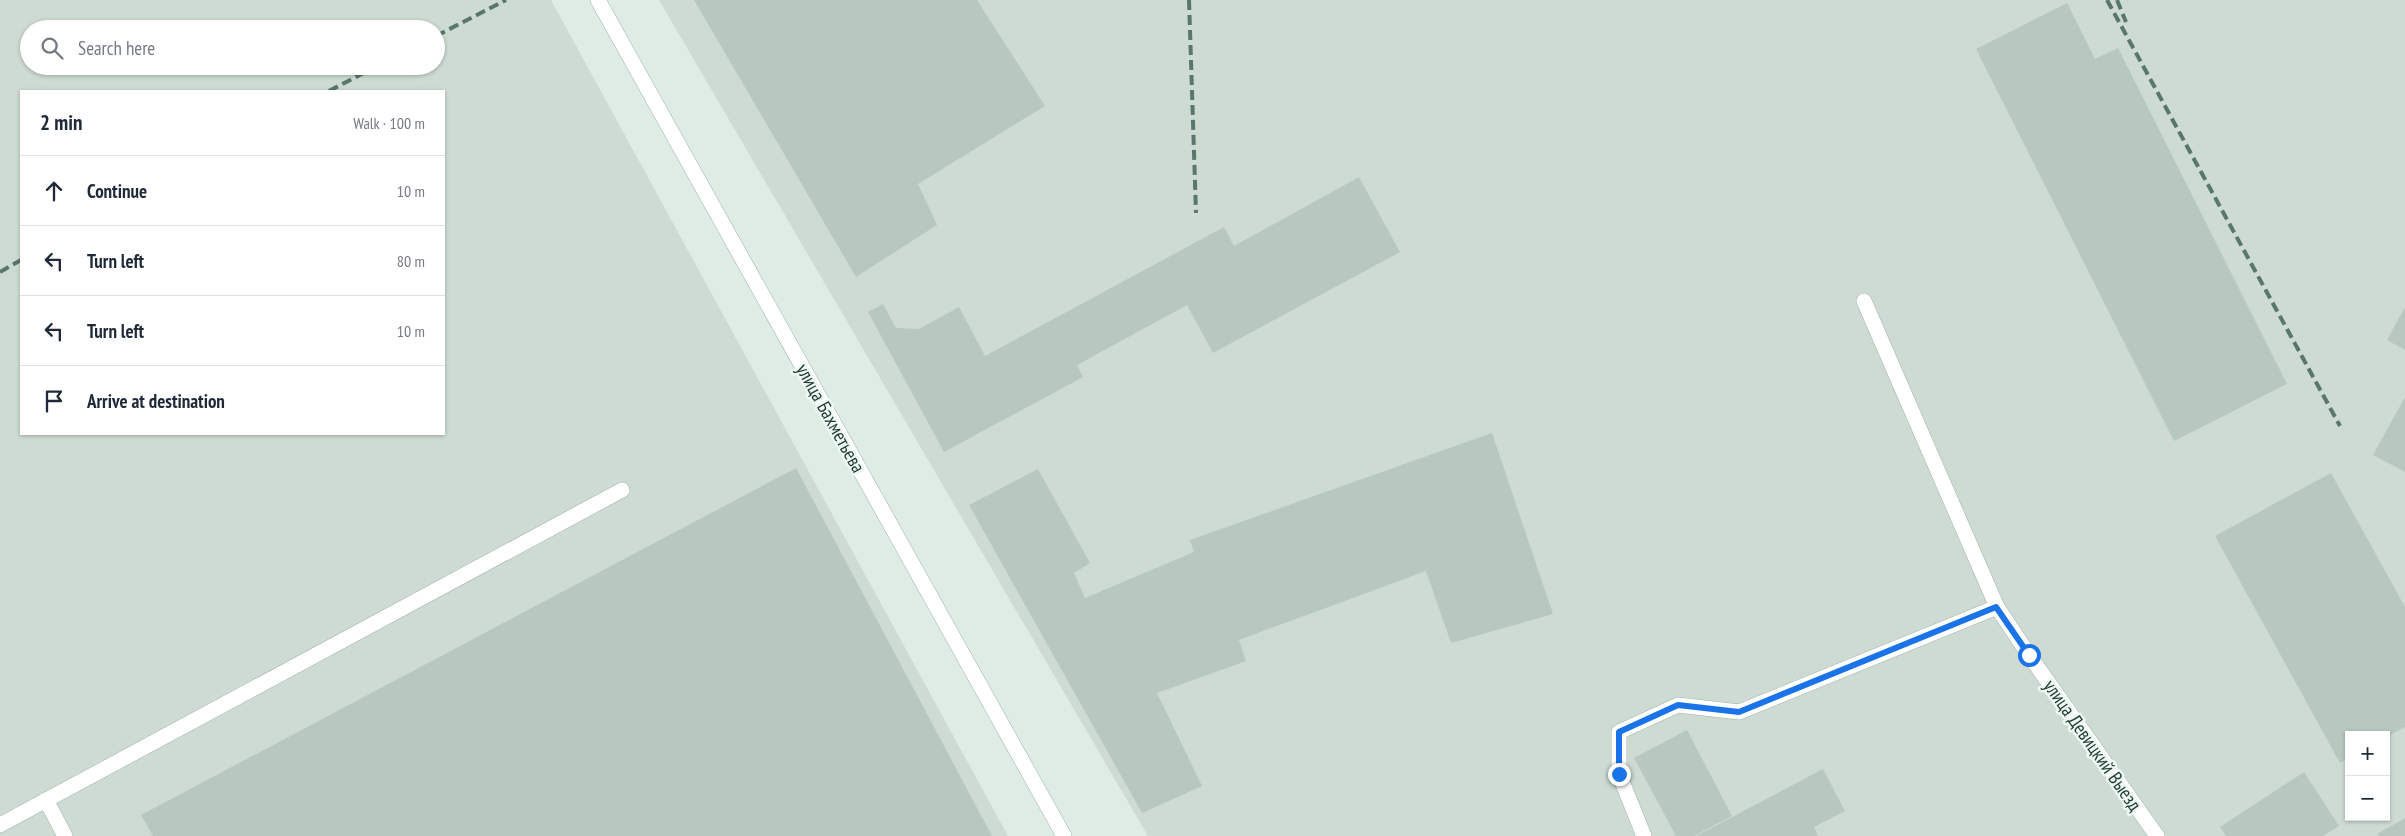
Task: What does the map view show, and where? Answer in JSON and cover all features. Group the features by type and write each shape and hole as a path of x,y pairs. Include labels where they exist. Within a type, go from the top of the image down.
{"street":[{"name":"улица Бахметьева","path":"598,0 1064,836"},
{"name":"улица Девицкий Выезд","path":"1864,301 1996,607 2157,836"},
{"path":"0,825 622,490"},
{"path":"1644,836 1619,774 1619,732 1678,705 1739,712 1996,607"},
{"path":"46,800 65,836"}],"shaded area":[{"path":"0,0 551,0 1008,836 0,836"},
{"path":"659,0 2405,0 2405,836 1148,836"}],"building":[{"path":"694,0 977,0 1045,106 918,184 937,225 856,277"},
{"path":"2067,3 2095,59 2118,48 2287,384 2174,441 1976,49"},
{"path":"1359,177 1400,252 1213,353 1187,305 1077,365 1083,377 944,452 868,312 883,304 896,328 919,329 959,307 985,356 1224,227 1234,246"},
{"path":"2405,307 2405,350 2387,340"},
{"path":"2405,397 2405,472 2373,455"},
{"path":"1492,433 1553,614 1451,643 1426,571 1239,640 1246,661 1157,693 1202,786 1142,813 969,505 1038,469 1090,563 1074,573 1085,598 1194,552 1190,540"},
{"path":"796,468 992,836 153,836 141,815"},
{"path":"2331,473 2405,607 2405,727 2390,735 2390,731 2345,731 2345,760 2340,763 2215,536"},
{"path":"1687,730 1732,816 1694,836 1676,836 1634,758"},
{"path":"1823,769 1845,811 1814,827 1818,836 1696,836"},
{"path":"2304,772 2339,826 2323,836 2226,836 2220,827"},
{"path":"2405,818 2405,836 2379,836 2377,834"}],"railway":[{"path":"445,31 506,0"},
{"path":"1189,0 1196,213"},
{"path":"2107,0 2340,426"},
{"path":"2117,0 2126,22"},
{"path":"331,90 360,75"},
{"path":"0,272 20,261"}],"route":[{"path":"1619,774 1619,732 1678,705 1739,712 1996,607 2029,655"}]}
